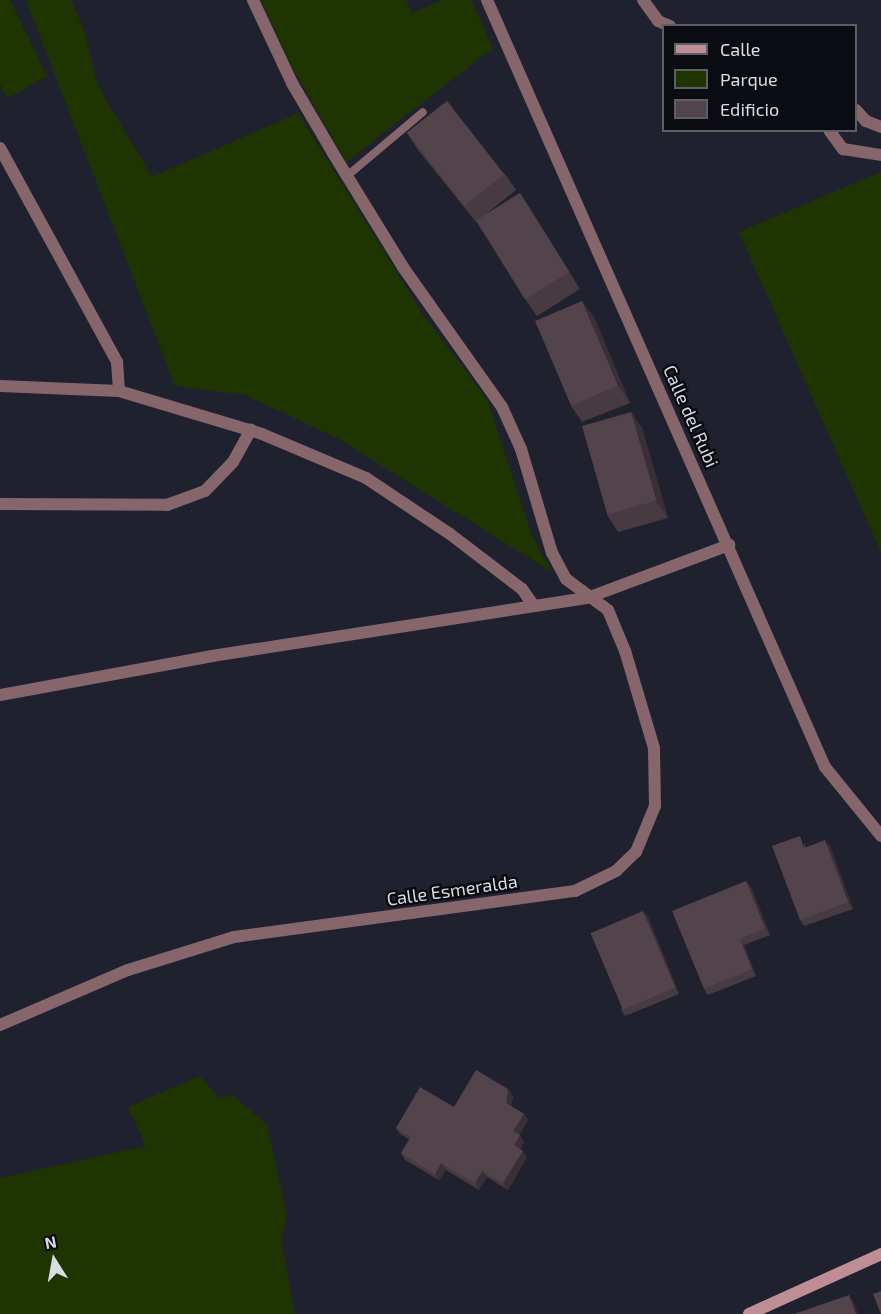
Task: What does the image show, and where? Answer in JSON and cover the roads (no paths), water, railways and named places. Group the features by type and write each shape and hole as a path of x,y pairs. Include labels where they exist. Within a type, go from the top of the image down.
{"street":[{"name":"Calle Esmeralda","path":"0,1025 128,970 234,937 575,891 616,871 636,852 655,806 654,748 626,651 608,609 587,598 566,579 552,553 521,449 502,407 404,267 347,176 292,83 253,0"},
{"name":"Calle del Rubi","path":"487,0 825,766 881,836"},
{"path":"644,0 658,21 665,24"},
{"path":"857,112 866,121 881,127"},
{"path":"831,132 843,149 881,155"},
{"path":"0,148 117,362 119,391"},
{"path":"0,386 119,391 251,430 366,478 450,534 522,589 533,605"},
{"path":"0,504 167,505 206,491 233,462 251,430"},
{"path":"0,695 533,605 587,598 729,545"},
{"path":"749,1314 881,1254"}],"lane":[{"path":"347,176 423,112"}]}
